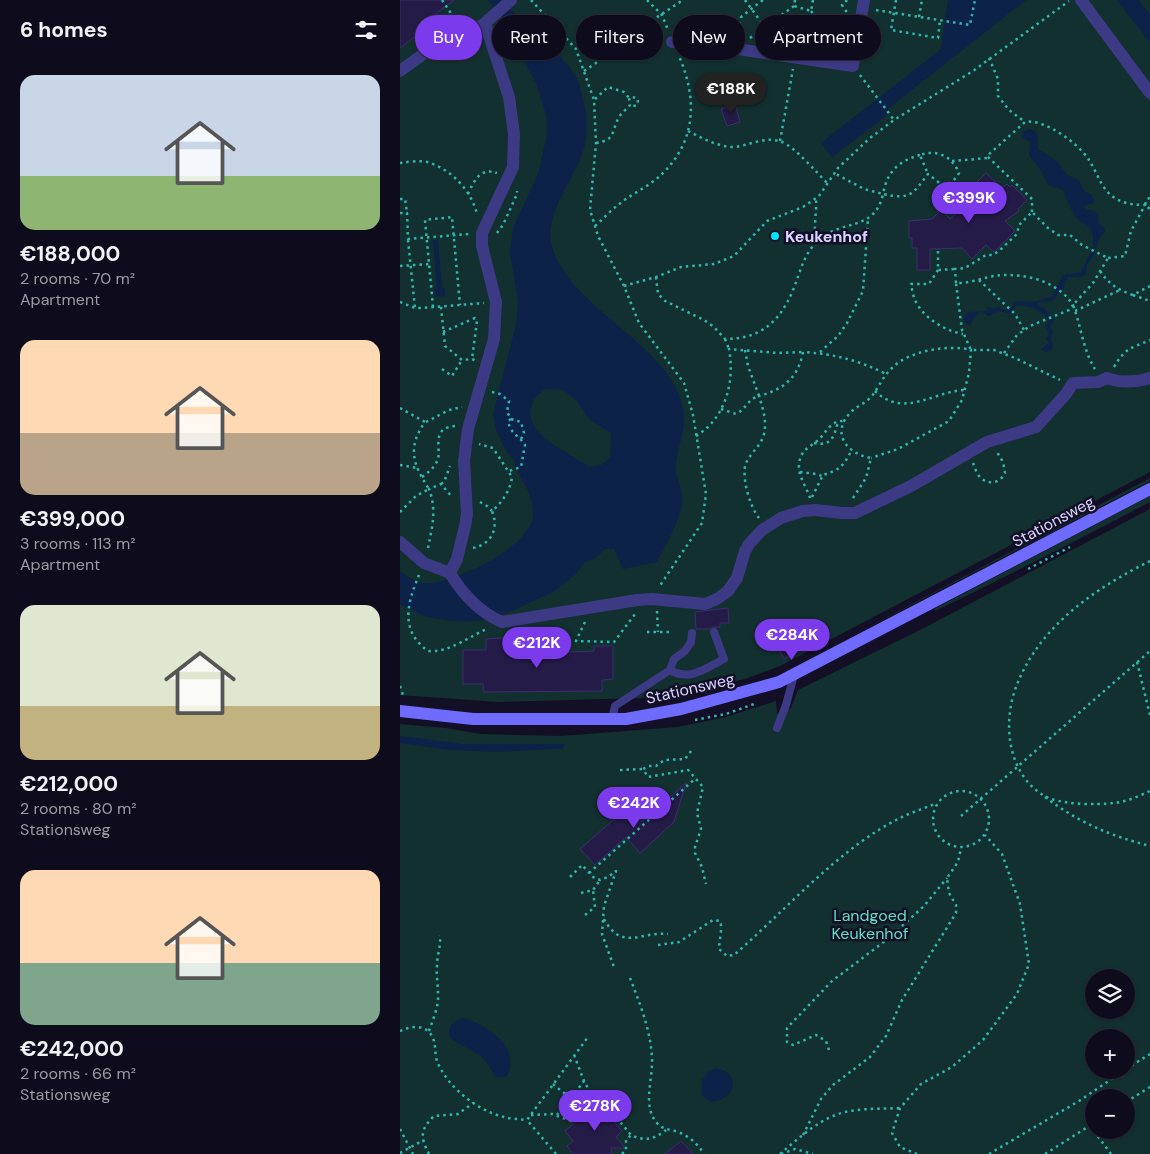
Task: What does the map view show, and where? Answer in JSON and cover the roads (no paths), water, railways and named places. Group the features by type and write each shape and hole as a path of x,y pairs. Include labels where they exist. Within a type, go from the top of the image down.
{"main road":[{"name":"Stationsweg","path":"403,706 473,719 626,719 681,709 779,682 1150,488"}],"street":[{"path":"400,71 425,53 458,40 487,22 511,0"},
{"path":"1081,0 1150,93"},
{"path":"672,42 853,66 863,4"},
{"path":"450,574 461,546 466,514 464,461 468,429 494,339 496,302 482,246 482,233 513,167 514,134 509,97 487,22"},
{"path":"400,542 424,562 450,574 470,600 499,621 596,606 651,600 705,604 717,599 728,591 737,578 742,558 749,544 766,528 781,518 810,505 846,513 855,513 911,486 987,442 1036,427 1066,394 1073,383 1098,382 1107,378 1117,382 1150,378"}],"lane":[{"path":"670,670 687,676 724,659 714,632"},
{"path":"612,719 615,706 670,670 674,659 685,651 691,642 692,633"},
{"path":"777,728 786,705 794,675"}],"water":[{"path":"488,0 501,0 517,15 500,15"},
{"path":"948,0 1026,0 889,108 885,117 832,157 821,143 941,49"},
{"path":"1117,0 1139,0 1150,15 1150,43"},
{"path":"523,60 563,60 578,79 586,115 586,142 580,160 560,199 551,226 551,240 554,253 567,275 584,295 647,351 665,371 678,392 684,415 676,468 682,493 682,503 675,526 657,562 623,569 614,549 605,549 595,558 584,563 576,574 553,592 510,612 483,620 464,622 426,617 400,604 400,571 414,580 427,583 443,581 475,569 507,550 520,539 529,528 533,516 530,496 514,466 516,463 505,449 496,430 493,414 516,325 518,302 510,252 513,228 538,174 547,135 546,115 536,83","holes":["547,389 563,390 575,399 589,419 611,433 610,458 601,465 589,467 549,442 534,425 531,416 532,405 534,399 542,392"]},
{"path":"1029,129 1037,134 1038,149 1057,161 1067,175 1079,180 1084,191 1092,195 1095,201 1084,207 1086,210 1094,210 1098,214 1099,224 1106,230 1098,241 1093,257 1087,265 1086,274 1082,277 1068,277 1063,288 1052,301 1037,303 1054,320 1050,327 1053,332 1051,339 1053,347 1051,351 1045,352 1041,349 1049,343 1046,339 1049,334 1045,327 1049,321 1039,311 1030,307 1016,305 1010,314 998,311 989,316 981,312 975,316 971,324 968,325 964,321 964,317 969,312 988,311 986,306 993,309 998,307 1008,311 1017,301 1032,302 1051,297 1063,275 1081,272 1092,249 1094,240 1090,229 1076,216 1063,190 1048,185 1042,172 1029,155 1030,142 1022,138 1023,132"},
{"path":"433,240 438,240 442,288 445,288 445,296 435,297 434,289 437,288"},
{"path":"400,736 464,744 565,744 563,749 498,752 450,750 400,743"},
{"path":"463,1018 482,1026 500,1039 510,1056 507,1076 500,1078 495,1076 485,1060 449,1036 452,1024"},
{"path":"716,1068 725,1071 733,1081 730,1092 725,1097 711,1102 702,1095 702,1080 709,1071"}],"place":[{"name":"Keukenhof","path":"775,236"}],"park label":[{"name":"Landgoed Keukenhof","path":"870,924"}]}
